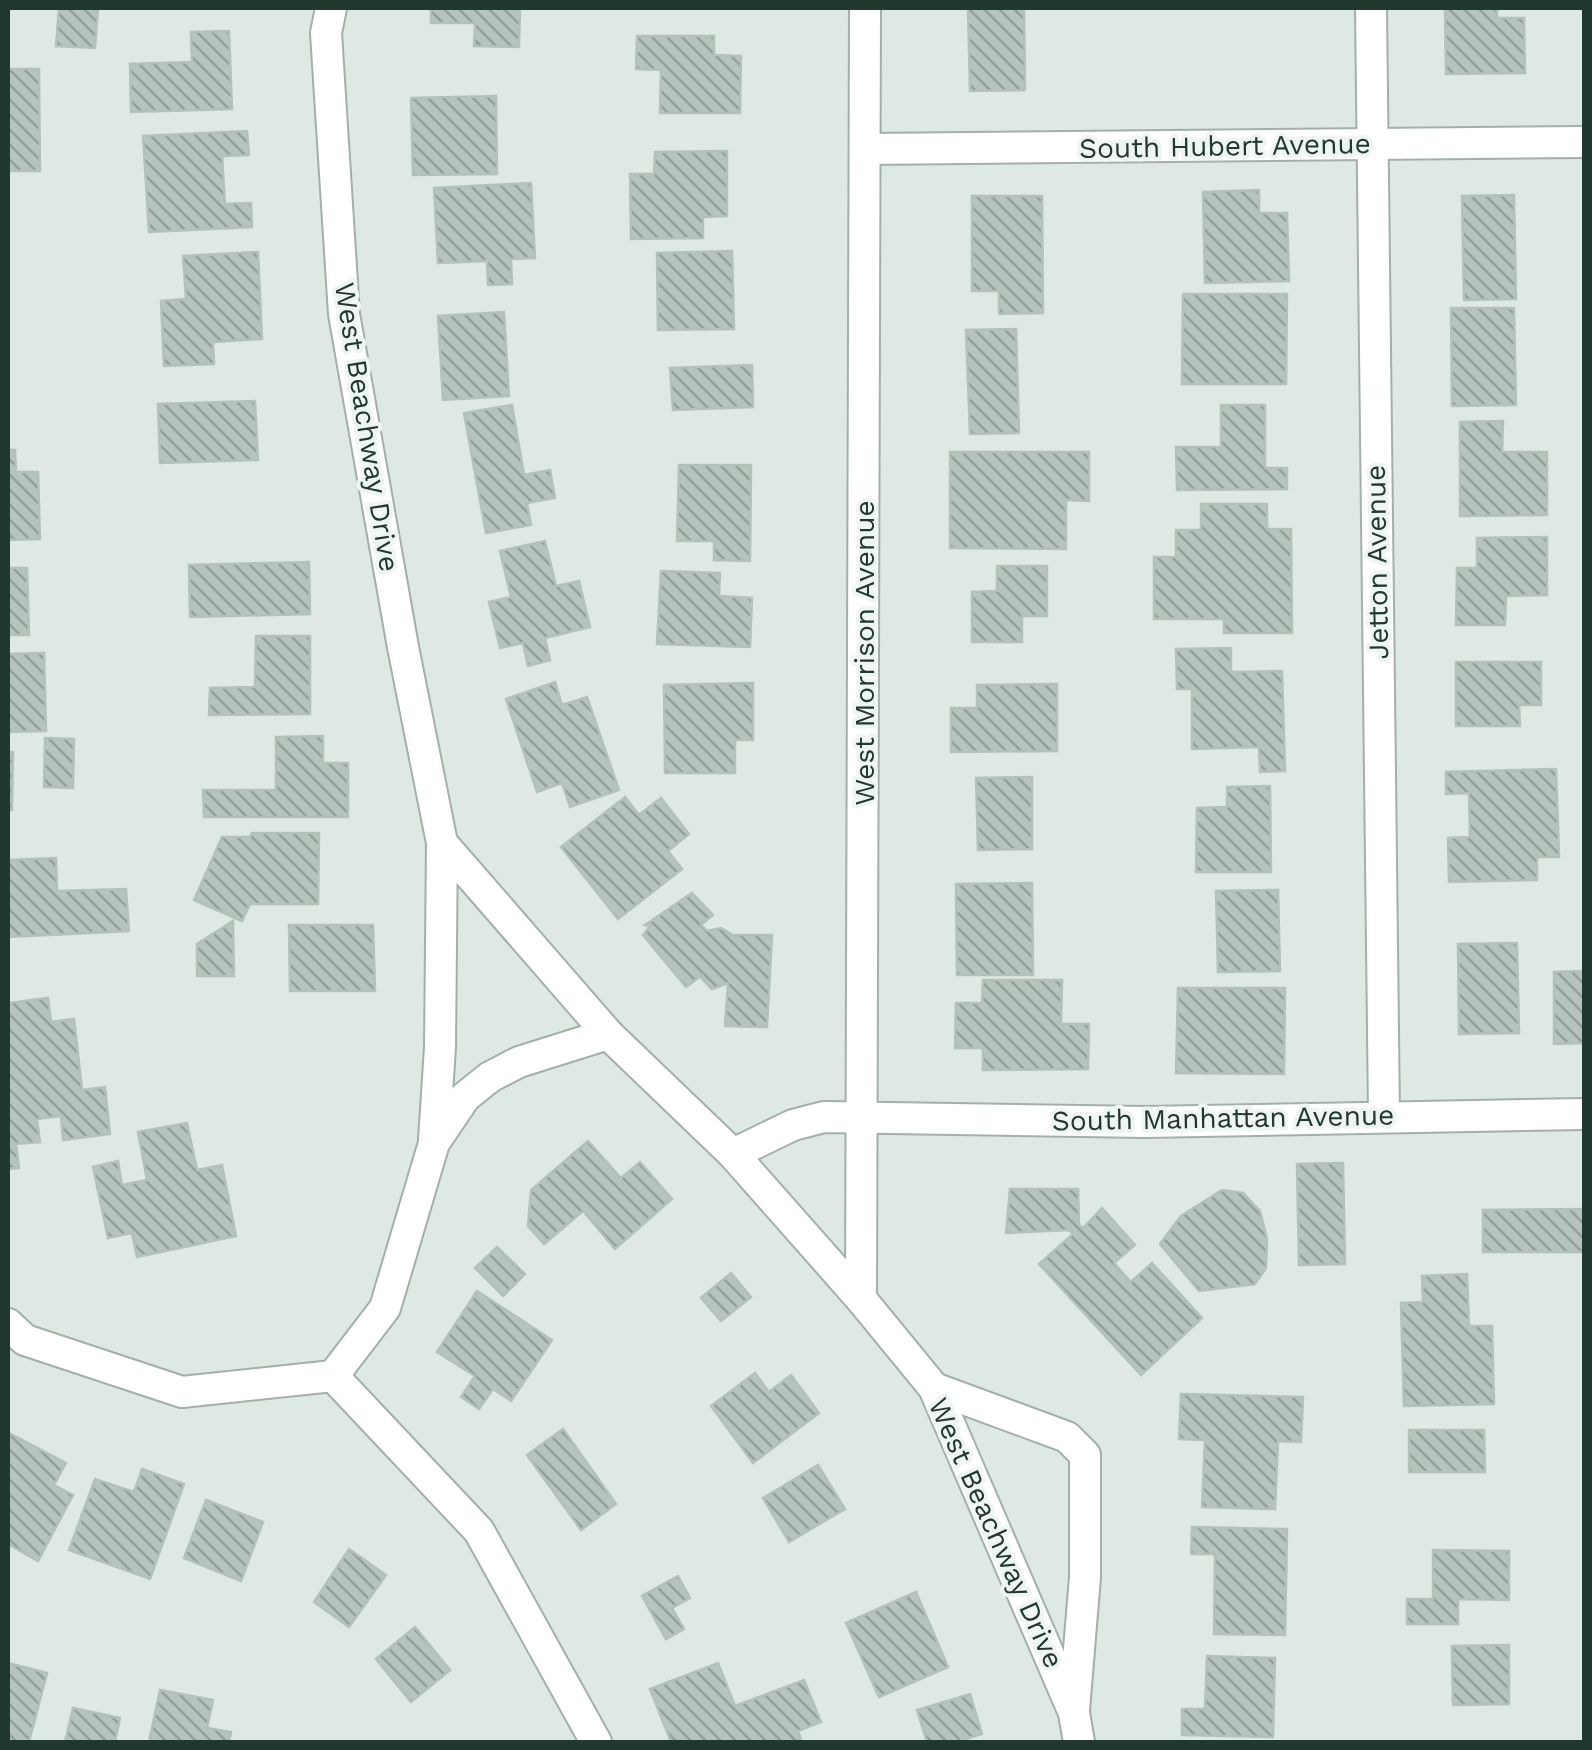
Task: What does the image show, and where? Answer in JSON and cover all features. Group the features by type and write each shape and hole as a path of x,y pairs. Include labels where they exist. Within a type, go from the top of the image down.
{"street":[{"name":"West Beachway Drive","path":"330,8 326,33 344,314 442,843 440,1047 434,1143"},
{"name":"West Morrison Avenue","path":"861,1299 866,8"},
{"name":"Jetton Avenue","path":"1371,8 1384,1116"},
{"name":"South Hubert Avenue","path":"866,149 1584,142"},
{"name":"West Beachway Drive","path":"442,843 608,1034 733,1154 934,1388 1077,1728"},
{"path":"8,1324 25,1340 182,1392 332,1376 385,1308 434,1143 465,1097 490,1077 520,1062 608,1034"},
{"name":"South Manhattan Avenue","path":"861,1118 1145,1122 1584,1114"},
{"path":"733,1154 793,1125 824,1117 861,1118"},
{"path":"332,1376 479,1531 596,1742"},
{"path":"934,1388 1066,1436 1084,1455 1084,1577 1077,1728"}],"building":[{"path":"59,8 98,8 95,48 56,46"},
{"path":"431,8 520,8 519,47 474,46 475,23 431,23"},
{"path":"968,8 1024,8 1025,90 970,91"},
{"path":"1445,8 1497,8 1497,18 1524,18 1525,73 1446,74"},
{"path":"229,31 232,109 131,112 130,64 192,62 191,32"},
{"path":"637,36 714,36 714,55 741,56 740,113 660,113 661,70 636,69"},
{"path":"8,69 39,69 40,171 8,171"},
{"path":"496,96 497,174 413,175 411,98"},
{"path":"247,131 249,155 222,156 225,204 251,203 252,227 149,232 143,136"},
{"path":"727,151 727,216 703,217 703,238 631,239 630,174 654,174 655,152"},
{"path":"531,183 535,258 511,259 512,284 488,285 487,261 438,263 434,188"},
{"path":"1259,190 1259,213 1287,213 1289,281 1205,283 1203,192"},
{"path":"1514,195 1516,299 1464,300 1462,196"},
{"path":"972,196 1042,196 1043,313 999,314 999,291 972,291"},
{"path":"732,251 734,329 658,330 657,253"},
{"path":"258,252 262,339 213,342 214,364 164,366 161,301 186,299 183,256"},
{"path":"1183,294 1287,294 1286,384 1182,384"},
{"path":"1451,308 1514,308 1516,405 1452,406"},
{"path":"504,312 509,396 443,400 438,316"},
{"path":"1016,329 1019,433 970,434 966,330"},
{"path":"752,365 753,407 673,410 670,368"},
{"path":"255,401 258,460 160,463 158,404"},
{"path":"512,405 524,475 550,470 555,498 527,503 531,525 486,533 464,413"},
{"path":"1221,405 1265,405 1265,468 1287,468 1287,489 1177,490 1176,447 1221,447"},
{"path":"1503,421 1502,452 1547,452 1547,515 1460,516 1460,422"},
{"path":"8,450 15,450 16,472 38,472 40,539 8,540"},
{"path":"950,452 1089,452 1089,501 1066,500 1066,549 950,548"},
{"path":"679,465 751,465 750,561 714,560 714,541 677,541"},
{"path":"1201,504 1267,504 1267,529 1291,529 1292,633 1224,633 1224,619 1154,619 1154,557 1176,557 1176,530 1201,530"},
{"path":"1547,537 1547,595 1506,596 1505,625 1456,625 1457,568 1477,568 1477,538"},
{"path":"545,541 556,586 579,581 590,627 545,638 550,660 528,666 523,643 500,648 489,602 511,597 500,551"},
{"path":"309,562 310,614 190,617 189,565"},
{"path":"997,566 1047,566 1047,616 1022,616 1022,642 972,642 972,592 997,591"},
{"path":"8,568 27,568 29,635 8,635"},
{"path":"661,571 720,573 719,596 752,598 750,647 657,644"},
{"path":"256,636 310,636 310,714 209,715 210,688 255,687"},
{"path":"1231,648 1231,672 1282,671 1285,771 1260,772 1259,747 1192,749 1192,689 1177,689 1176,649"},
{"path":"44,653 46,731 8,732 8,654"},
{"path":"1456,662 1541,662 1541,705 1519,705 1520,726 1456,726"},
{"path":"555,682 562,705 587,697 619,790 570,807 562,783 537,792 506,699"},
{"path":"753,683 753,740 735,740 735,773 665,773 664,685"},
{"path":"1057,684 1057,751 951,752 951,708 977,708 977,685"},
{"path":"323,736 323,763 348,763 348,817 204,817 203,790 276,790 276,737"},
{"path":"45,738 74,739 73,788 44,787"},
{"path":"8,752 13,752 12,810 8,810"},
{"path":"1556,769 1559,857 1537,857 1537,880 1449,882 1448,838 1470,837 1469,793 1446,794 1446,772"},
{"path":"1032,777 1032,849 978,850 976,778"},
{"path":"1270,786 1271,872 1196,872 1197,808 1227,807 1227,787"},
{"path":"625,797 639,815 661,798 689,834 668,851 682,869 618,919 561,847"},
{"path":"252,833 319,833 318,904 250,904 242,921 194,900 222,837 250,837"},
{"path":"56,858 57,891 126,889 129,931 8,937 8,860"},
{"path":"1032,883 1033,975 957,975 956,884"},
{"path":"1278,890 1280,971 1218,972 1216,891"},
{"path":"692,893 713,915 701,925 707,931 721,928 733,935 772,935 767,1027 725,1026 728,983 712,989 702,975 686,987 643,935 650,926 645,925"},
{"path":"233,921 234,976 197,976 197,944"},
{"path":"289,925 373,925 375,991 290,991"},
{"path":"1517,943 1519,1033 1459,1034 1458,944"},
{"path":"1584,971 1584,1043 1554,1044 1554,972"},
{"path":"983,980 1062,980 1061,1024 1089,1024 1088,1069 983,1070 983,1048 955,1048 956,1003 982,1003"},
{"path":"1178,988 1285,988 1284,1074 1176,1073"},
{"path":"48,998 51,1022 74,1019 82,1090 105,1087 110,1134 63,1140 61,1116 37,1119 40,1142 16,1144 19,1168 8,1169 8,1003"},
{"path":"187,1123 197,1170 222,1165 236,1236 137,1257 132,1233 108,1238 93,1167 118,1161 122,1185 147,1180 138,1132"},
{"path":"588,1141 621,1178 640,1162 672,1199 615,1249 583,1211 544,1244 528,1226 531,1190"},
{"path":"1343,1163 1345,1264 1299,1265 1297,1164"},
{"path":"1010,1189 1078,1189 1079,1225 1083,1228 1102,1208 1135,1245 1114,1263 1131,1282 1152,1263 1202,1318 1141,1375 1039,1264 1073,1234 1069,1230 1006,1233"},
{"path":"1222,1190 1243,1193 1260,1211 1267,1239 1266,1268 1255,1284 1199,1291 1160,1244 1181,1216"},
{"path":"1584,1209 1584,1252 1483,1252 1483,1210"},
{"path":"497,1247 525,1274 503,1296 475,1268"},
{"path":"731,1273 751,1297 721,1321 701,1298"},
{"path":"1467,1274 1469,1326 1492,1326 1494,1404 1404,1406 1401,1303 1423,1302 1422,1276"},
{"path":"477,1291 552,1340 511,1401 493,1389 479,1409 461,1397 475,1376 437,1352"},
{"path":"755,1373 769,1392 791,1375 819,1413 753,1463 711,1406"},
{"path":"1181,1394 1303,1397 1301,1442 1278,1441 1275,1509 1202,1507 1205,1440 1179,1439"},
{"path":"563,1429 616,1504 581,1530 527,1455"},
{"path":"1409,1430 1484,1430 1485,1472 1409,1472"},
{"path":"9,1433 66,1463 54,1485 73,1495 38,1561 8,1544"},
{"path":"818,1465 845,1509 789,1542 763,1498"},
{"path":"142,1469 184,1484 150,1579 69,1550 95,1479 134,1492"},
{"path":"206,1500 263,1522 241,1581 184,1558"},
{"path":"1192,1527 1287,1529 1285,1635 1214,1634 1215,1554 1191,1554"},
{"path":"349,1549 386,1575 349,1627 314,1602"},
{"path":"1433,1550 1509,1551 1509,1600 1458,1599 1458,1624 1407,1624 1407,1599 1433,1599"},
{"path":"678,1576 690,1598 672,1608 684,1629 666,1639 642,1596"},
{"path":"916,1592 948,1667 879,1697 846,1623"},
{"path":"415,1627 450,1670 411,1702 376,1659"},
{"path":"1509,1645 1509,1704 1453,1705 1452,1646"},
{"path":"1207,1656 1275,1658 1273,1737 1182,1735 1182,1709 1205,1709"},
{"path":"8,1663 47,1673 29,1742 8,1742"},
{"path":"718,1663 735,1706 804,1680 821,1722 798,1731 802,1742 671,1742 650,1689"},
{"path":"160,1690 213,1700 207,1728 231,1732 229,1742 149,1742"},
{"path":"970,1694 982,1734 956,1742 927,1742 917,1710"},
{"path":"73,1708 120,1718 115,1742 65,1742"}]}
